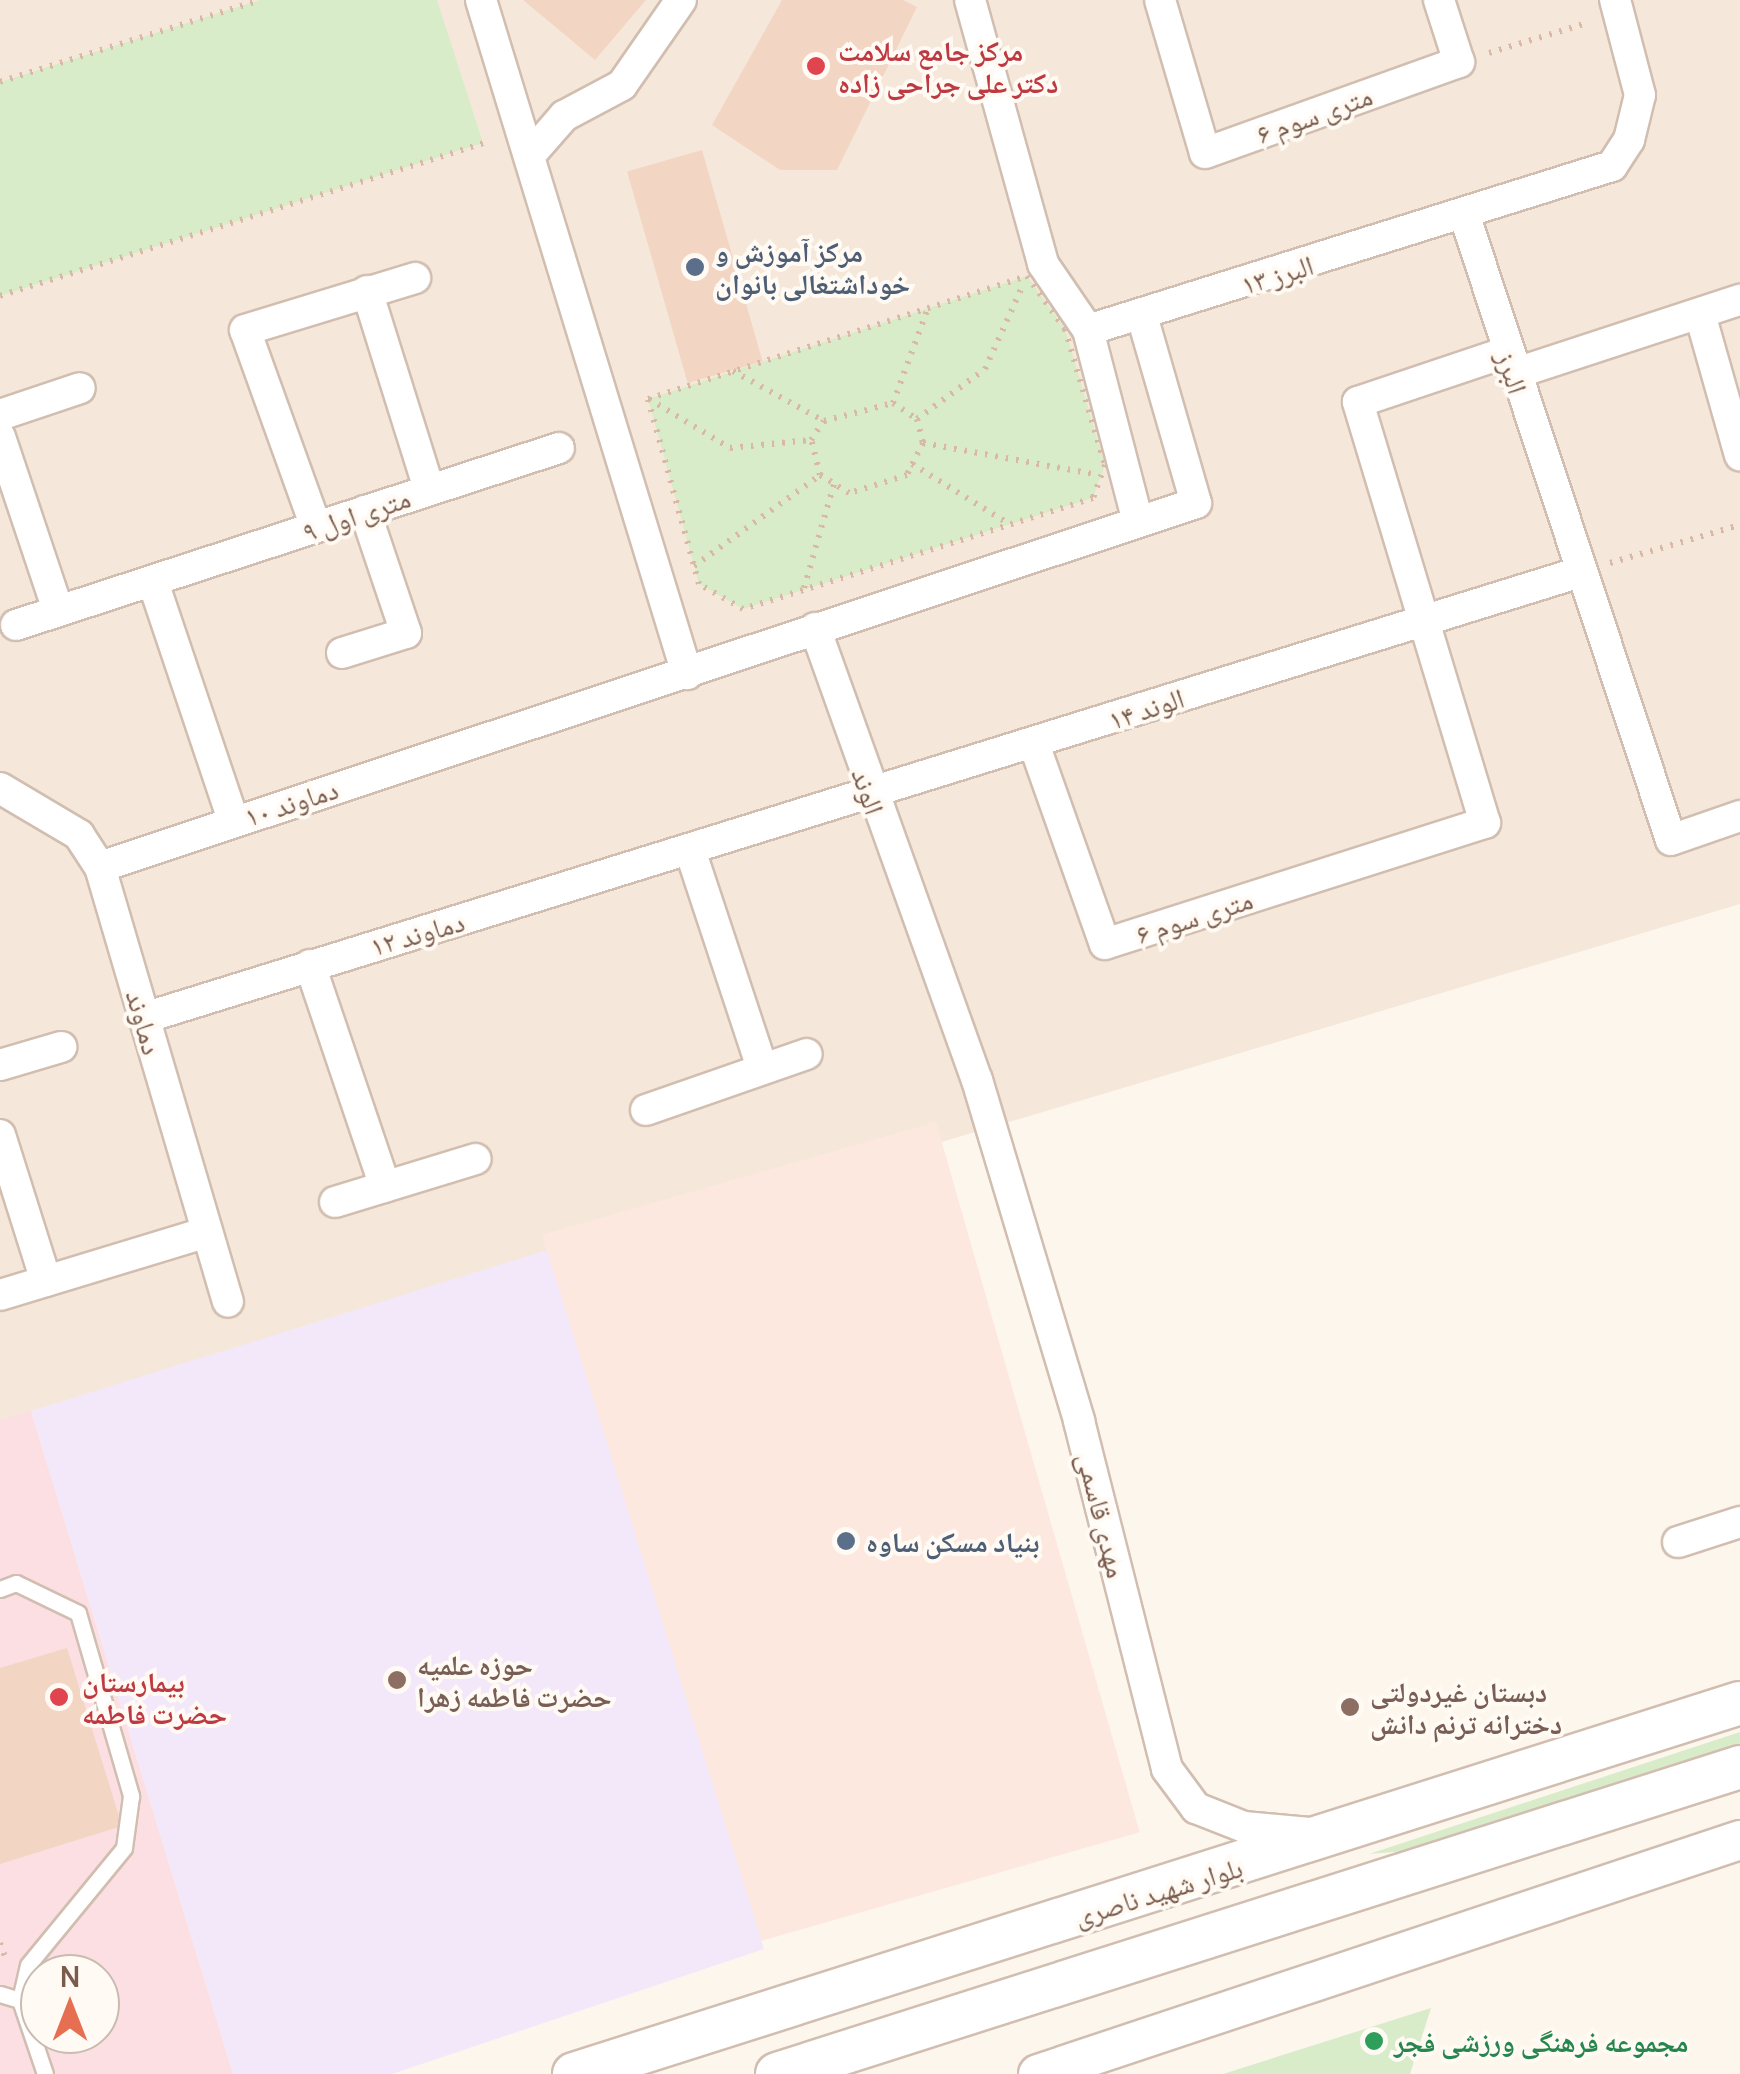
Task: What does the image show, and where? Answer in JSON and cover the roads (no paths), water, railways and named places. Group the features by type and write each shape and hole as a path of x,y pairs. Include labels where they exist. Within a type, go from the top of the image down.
{"main road":[{"name":"بلوار شهید ناصری","path":"574,2074 1740,1704"},
{"name":"بلوار شهید ناصری","path":"776,2074 1740,1768"}],"street":[{"path":"480,0 687,674 1137,518 1196,503 1142,316"},
{"path":"526,143 564,116 622,85 681,0"},
{"path":"970,0 1043,264 1088,330 1137,518"},
{"name":"۶ متری سوم","path":"1160,0 1205,153 1459,62 1439,0"},
{"path":"1465,217 1612,166 1640,95 1617,6"},
{"name":"البرز ۱۳","path":"1088,330 1465,217"},
{"name":"البرز","path":"1465,217 1510,363 1671,840 1740,816"},
{"path":"316,527 245,330 414,278"},
{"path":"367,291 429,489"},
{"path":"1422,619 1358,402 1700,314 1740,300"},
{"path":"1700,314 1740,455"},
{"path":"0,415 80,388"},
{"path":"0,437 58,610"},
{"name":"۹ متری اول","path":"16,625 559,448"},
{"path":"342,653 406,633 364,512"},
{"name":"الوند ۱۴","path":"869,792 1580,572"},
{"path":"153,582 233,820"},
{"name":"۶ متری سوم","path":"1034,744 1105,944 1486,823 1422,619"},
{"name":"الوند","path":"815,628 869,792 977,1080"},
{"name":"دماوند ۱۰","path":"100,867 233,820 687,674"},
{"name":"دماوند","path":"0,788 79,834 100,867 228,1302"},
{"name":"دماوند ۱۲","path":"144,1018 691,853 869,792"},
{"path":"691,853 762,1068"},
{"path":"310,965 385,1187"},
{"path":"0,1065 61,1047"},
{"path":"646,1110 806,1054"},
{"name":"مهدی قاسمی","path":"977,1080 1079,1421 1177,1791 1196,1808 1244,1827 1333,1836"},
{"path":"0,1135 46,1281"},
{"path":"335,1202 476,1159"},
{"path":"0,1295 207,1232"},
{"path":"1678,1542 1740,1522"},
{"path":"1038,2074 1740,1840"}],"lane":[{"path":"0,1588 31,1588 78,1614 131,1796 124,1848 37,1954"},
{"path":"0,1994 20,2000"}],"place":[{"name":"مرکز جامع سلامت دکتر علی جراحی زاده","path":"816,66"},
{"name":"مرکز آموزش و خوداشتغالی بانوان","path":"695,267"},
{"name":"بنیاد مسکن ساوه","path":"846,1541"},
{"name":"حوزه علمیه حضرت فاطمه زهرا","path":"397,1680"},
{"name":"بیمارستان حضرت فاطمه","path":"59,1697"},
{"name":"دبستان غیردولتی دخترانه ترنم دانش","path":"1350,1707"},
{"name":"مجموعه فرهنگی ورزشی فجر","path":"1374,2041"}]}
